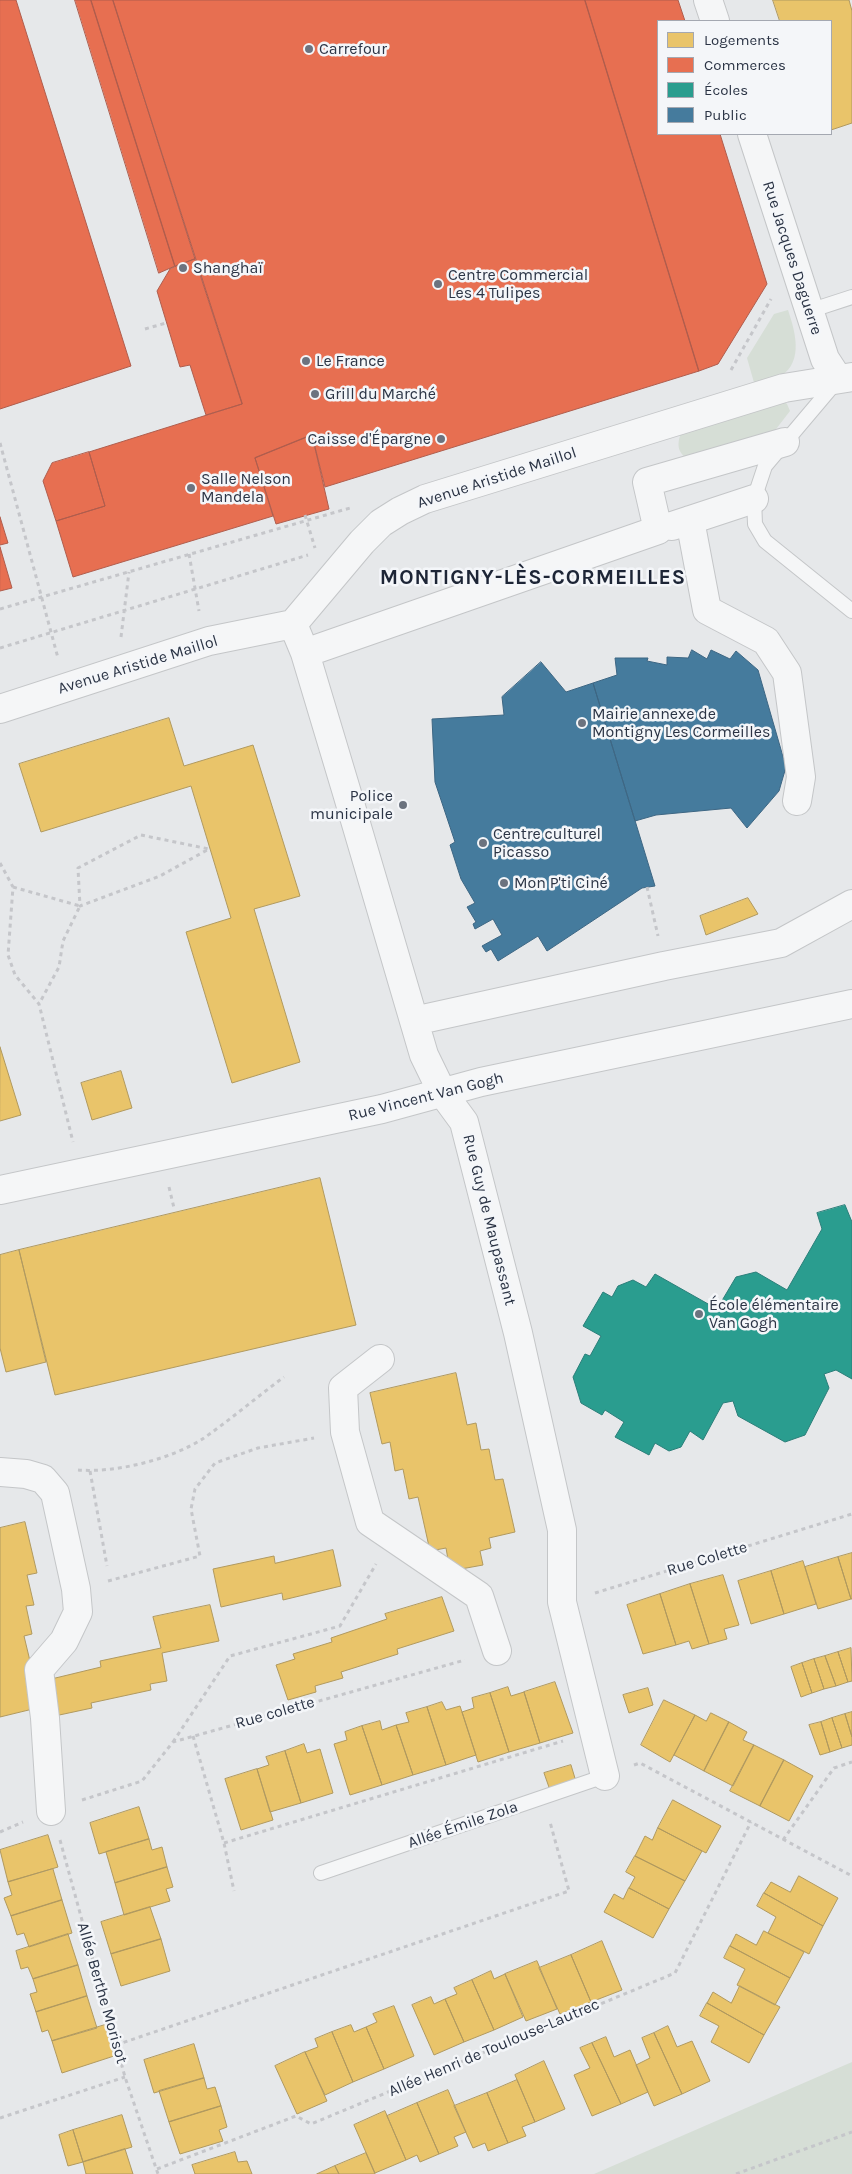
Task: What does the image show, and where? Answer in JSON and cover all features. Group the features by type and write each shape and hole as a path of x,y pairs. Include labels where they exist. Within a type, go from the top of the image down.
{"street":[{"path":"708,0 715,20"},
{"name":"Rue Jacques Daguerre","path":"752,135 824,359 845,378"},
{"name":"Avenue Aristide Maillol","path":"0,709 209,641 294,624 375,529 400,511 425,499 784,388 845,378"},
{"path":"658,530 648,482 785,442"},
{"path":"305,653 658,530 754,499"},
{"path":"690,520 707,610 766,642 787,673 801,777 797,801"},
{"name":"Rue Guy de Maupassant","path":"294,624 305,653 424,1055 442,1092 464,1122 518,1333 562,1530 562,1602 605,1776"},
{"path":"414,1021 664,966 781,943 852,904"},
{"name":"Rue Vincent Van Gogh","path":"0,1190 382,1109 481,1082 852,1004"},
{"path":"380,1359 343,1388 345,1432 370,1522 479,1596 497,1651"},
{"path":"0,1472 26,1474 43,1479 55,1493 76,1589 78,1612 64,1641 39,1670 45,1718 51,1810"}],"lane":[{"path":"809,311 852,297"},
{"path":"845,378 765,466 754,499 755,524 766,541 852,611"},
{"name":"Allée Émile Zola","path":"321,1873 605,1776"}],"path":[{"path":"145,329 166,323"},
{"path":"0,443 50,634 67,687"},
{"path":"0,648 195,590 289,559 317,553 305,515"},
{"path":"189,554 201,618"},
{"path":"120,645 129,572"},
{"path":"14,887 80,906 160,876 210,849 141,835 78,868 80,906 64,941 59,967 40,1004"},
{"path":"0,863 14,887 8,955 15,975 40,1004 74,1145"},
{"path":"647,887 664,966"},
{"path":"169,1187 174,1208"},
{"path":"71,1470 90,1471 135,1465 174,1453 203,1439 284,1377"},
{"path":"76,1589 200,1556 191,1509 195,1490 215,1463 258,1448 345,1432"},
{"path":"90,1471 109,1580"},
{"name":"Rue Colette","path":"562,1602 852,1514"},
{"path":"0,1832 51,1810 142,1781 173,1742 230,1656 340,1626 392,1537"},
{"name":"Rue colette","path":"173,1742 497,1651"},
{"path":"224,1843 595,1731"},
{"path":"193,1736 224,1843 234,1891"},
{"path":"783,1840 834,1768 852,1762"},
{"path":"605,1776 640,1763 852,1876"},
{"path":"116,2045 569,1891 543,1797"},
{"name":"Allée Berthe Morisot","path":"51,1810 125,2077 158,2174"},
{"name":"Allée Henri de Toulouse-Lautrec","path":"157,2169 296,2116 310,2124 675,1973 751,1822"},
{"path":"0,2118 125,2077"},
{"path":"736,2174 852,2132"}],"shaded area":[{"path":"788,310 796,345 793,362 781,376 755,386 747,358 774,314"},
{"path":"783,400 790,411 773,433 689,460 682,454 679,447 679,439 682,430"},
{"path":"852,2062 852,2174 594,2174"}],"building: Logements":[{"path":"773,0 849,0 852,11 852,123 832,130 832,20 780,20"},
{"path":"169,718 184,766 253,745 300,896 254,909 300,1062 232,1083 186,932 231,918 191,786 41,832 19,764"},
{"path":"748,898 758,914 706,935 700,916"},
{"path":"0,1047 21,1115 0,1121"},
{"path":"121,1071 132,1108 92,1120 81,1083"},
{"path":"320,1178 356,1325 55,1395 19,1250"},
{"path":"19,1250 46,1362 6,1372 0,1348 0,1255"},
{"path":"456,1373 467,1425 476,1423 481,1450 489,1449 495,1480 503,1479 515,1532 489,1538 491,1548 480,1551 483,1565 450,1571 446,1548 430,1551 418,1497 409,1499 403,1469 395,1471 390,1442 382,1444 370,1393"},
{"path":"25,1522 37,1573 27,1575 34,1605 26,1606 32,1634 24,1636 41,1707 0,1717 0,1528"},
{"path":"333,1550 341,1586 283,1600 282,1593 221,1607 213,1569 274,1556 275,1563"},
{"path":"852,1553 852,1599 851,1599 838,1557"},
{"path":"838,1557 851,1599 818,1609 805,1567"},
{"path":"803,1561 816,1604 784,1614 771,1571"},
{"path":"771,1571 784,1614 751,1624 738,1581"},
{"path":"723,1575 739,1625 724,1629 727,1639 709,1644 690,1584"},
{"path":"690,1584 709,1644 692,1649 689,1641 676,1645 660,1594"},
{"path":"660,1594 676,1645 643,1654 627,1605"},
{"path":"442,1597 454,1631 397,1649 398,1654 341,1672 343,1678 315,1686 316,1692 288,1700 276,1665 295,1659 293,1654 332,1642 331,1638 387,1619 385,1614"},
{"path":"210,1605 219,1641 162,1653 167,1681 150,1684 151,1690 91,1703 92,1708 50,1717 43,1681 101,1667 100,1661 161,1648 153,1617"},
{"path":"851,1648 852,1681 848,1682 838,1652"},
{"path":"838,1652 848,1682 836,1686 825,1656"},
{"path":"825,1656 836,1686 824,1689 814,1659"},
{"path":"814,1659 824,1689 812,1693 802,1663"},
{"path":"802,1663 812,1693 801,1697 791,1667"},
{"path":"555,1682 573,1733 540,1743 524,1692"},
{"path":"508,1687 511,1696 524,1692 540,1743 509,1752 490,1693"},
{"path":"648,1688 653,1705 629,1713 623,1695"},
{"path":"490,1693 509,1752 478,1762 462,1712 474,1708 472,1698"},
{"path":"664,1700 695,1715 670,1762 641,1745"},
{"path":"442,1702 446,1710 460,1706 476,1755 446,1765 427,1707"},
{"path":"427,1707 446,1765 413,1775 396,1725 409,1722 406,1713"},
{"path":"852,1712 852,1737 845,1714"},
{"path":"711,1713 729,1722 704,1771 674,1755 695,1715 706,1721"},
{"path":"845,1714 852,1737 852,1745 842,1748 832,1718"},
{"path":"832,1718 842,1748 830,1752 821,1722"},
{"path":"380,1721 382,1730 396,1725 413,1775 382,1785 362,1726"},
{"path":"729,1722 747,1732 743,1740 754,1745 733,1786 704,1771"},
{"path":"821,1722 830,1752 820,1755 809,1725"},
{"path":"362,1726 382,1785 350,1795 334,1744 347,1740 345,1732"},
{"path":"304,1744 307,1753 320,1749 333,1793 301,1803 285,1751"},
{"path":"754,1745 784,1760 760,1806 730,1791"},
{"path":"285,1751 301,1803 270,1812 257,1769 269,1765 266,1757"},
{"path":"784,1760 813,1776 789,1821 760,1806"},
{"path":"571,1765 577,1785 551,1793 544,1773"},
{"path":"257,1769 273,1820 241,1830 225,1779"},
{"path":"673,1800 721,1826 706,1853 658,1828"},
{"path":"139,1807 149,1839 99,1854 90,1823"},
{"path":"658,1828 702,1851 685,1881 635,1856 645,1836 652,1840"},
{"path":"48,1835 58,1867 8,1882 0,1850"},
{"path":"149,1839 152,1850 162,1847 167,1867 115,1883 106,1852"},
{"path":"635,1856 685,1881 669,1909 629,1888 635,1877 626,1872"},
{"path":"167,1867 173,1887 166,1889 170,1901 124,1915 115,1883"},
{"path":"53,1869 62,1900 11,1916 4,1898 12,1895 8,1882"},
{"path":"799,1876 838,1898 823,1926 764,1893 771,1882 790,1892"},
{"path":"629,1888 669,1909 653,1938 604,1912 614,1894 623,1899"},
{"path":"764,1893 823,1926 809,1954 768,1933 776,1917 757,1906"},
{"path":"62,1900 72,1933 29,1947 24,1933 17,1935 11,1916"},
{"path":"150,1907 161,1939 111,1954 101,1922"},
{"path":"764,1931 804,1952 790,1978 730,1946 736,1934 756,1945"},
{"path":"68,1934 78,1965 33,1979 28,1967 21,1969 16,1951"},
{"path":"161,1939 170,1971 121,1986 111,1954"},
{"path":"602,1941 622,1990 591,2002 571,1955"},
{"path":"730,1946 790,1978 775,2005 737,1985 745,1969 724,1958"},
{"path":"571,1955 591,2002 560,2014 539,1968"},
{"path":"537,1961 557,2009 526,2021 505,1974"},
{"path":"78,1965 87,1996 36,2012 30,1994 37,1992 33,1979"},
{"path":"491,1971 494,1979 505,1974 523,2017 494,2030 472,1980"},
{"path":"472,1980 494,2030 464,2042 445,1999 457,1994 454,1988"},
{"path":"740,1986 780,2007 764,2035 707,2003 713,1992 731,2003"},
{"path":"87,1996 97,2028 52,2041 48,2030 42,2032 36,2012"},
{"path":"431,1997 434,2004 445,1999 464,2042 434,2055 412,2005"},
{"path":"707,2003 764,2035 749,2063 711,2042 719,2026 700,2016"},
{"path":"394,2006 414,2056 384,2069 366,2027 377,2022 373,2014"},
{"path":"105,2025 114,2056 62,2073 52,2041"},
{"path":"351,2025 354,2032 366,2027 384,2069 353,2082 332,2032"},
{"path":"668,2026 677,2047 692,2041 710,2081 682,2094 654,2033"},
{"path":"332,2032 353,2082 325,2095 305,2052 318,2047 315,2039"},
{"path":"654,2033 682,2094 654,2106 636,2065 650,2058 642,2038"},
{"path":"606,2037 614,2057 630,2050 648,2092 621,2104 592,2043"},
{"path":"592,2043 621,2104 592,2116 574,2075 590,2068 580,2048"},
{"path":"194,2044 204,2078 154,2093 144,2060"},
{"path":"305,2052 327,2101 297,2114 275,2066"},
{"path":"544,2061 565,2109 535,2122 515,2075"},
{"path":"204,2078 207,2089 215,2087 221,2106 169,2122 159,2091"},
{"path":"517,2080 535,2122 522,2127 526,2136 508,2143 487,2093"},
{"path":"448,2090 466,2132 454,2137 458,2146 439,2154 417,2103"},
{"path":"487,2093 508,2143 488,2151 485,2143 473,2148 454,2106"},
{"path":"417,2103 439,2154 420,2162 417,2155 406,2160 387,2116"},
{"path":"221,2106 227,2127 219,2130 223,2141 180,2154 169,2122"},
{"path":"385,2111 406,2160 375,2173 354,2125"},
{"path":"122,2115 132,2147 83,2162 73,2130"},
{"path":"73,2130 83,2162 68,2166 59,2135"},
{"path":"125,2149 133,2174 86,2174 83,2162"},
{"path":"235,2152 238,2162 247,2161 252,2174 195,2174 192,2165"},
{"path":"366,2153 375,2174 339,2174 335,2166"},
{"path":"335,2166 339,2174 317,2174"}],"building: Commerces":[{"path":"0,0 16,0 131,366 0,409"},
{"path":"75,0 91,0 175,266 159,273"},
{"path":"91,0 113,0 195,259 175,266"},
{"name":"Centre Commercial Les 4 Tulipes","path":"113,0 585,0 699,371 325,487 312,435 255,458 273,516 73,577 56,521 105,506 89,452 242,404"},
{"path":"585,0 678,0 685,20 657,20 657,135 720,135 767,284 718,364 699,371"},
{"path":"195,259 242,404 206,415 190,365 180,367 157,291 170,269"},
{"path":"312,435 329,509 276,524 255,458"},
{"path":"89,452 105,506 56,521 43,481 52,463"},
{"path":"0,517 8,543 0,545"},
{"path":"0,547 12,588 0,591"}],"building: Écoles":[{"path":"845,1205 852,1222 852,1379 836,1370 824,1374 829,1388 805,1435 785,1442 738,1416 733,1401 723,1403 703,1440 690,1431 681,1447 669,1451 655,1443 649,1455 615,1437 624,1422 605,1410 602,1415 581,1403 573,1377 585,1354 590,1356 601,1336 583,1326 603,1292 612,1297 618,1286 633,1280 646,1287 655,1274 717,1309 736,1277 756,1272 787,1290 822,1229 817,1213"}],"building: Public":[{"path":"692,650 707,659 711,650 730,659 736,651 758,670 786,767 779,791 747,828 731,808 656,815 635,821 593,683 617,675 615,658 648,658 647,661 667,665 667,657 688,658"},
{"path":"541,662 566,692 593,683 655,886 642,888 547,951 538,936 498,961 491,949 486,952 482,946 502,935 493,919 475,929 473,924 476,922 467,907 475,903 461,879 450,845 455,842 435,782 432,719 504,715 502,697"}],"place":[{"name":"Carrefour","path":"309,49"},
{"name":"Shanghaï","path":"183,268"},
{"name":"Centre Commercial Les 4 Tulipes","path":"438,284"},
{"name":"Le France","path":"306,361"},
{"name":"Grill du Marché","path":"315,394"},
{"name":"Caisse d'Épargne","path":"441,439"},
{"name":"Salle Nelson Mandela","path":"191,488"},
{"name":"Mairie annexe de Montigny Les Cormeilles","path":"582,723"},
{"name":"Police municipale","path":"403,805"},
{"name":"Centre culturel Picasso","path":"483,843"},
{"name":"Mon P'ti Ciné","path":"504,883"},
{"name":"École élémentaire Van Gogh","path":"699,1314"}],"district":[{"name":"MONTIGNY-LÈS-CORMEILLES","path":"533,578"}]}
